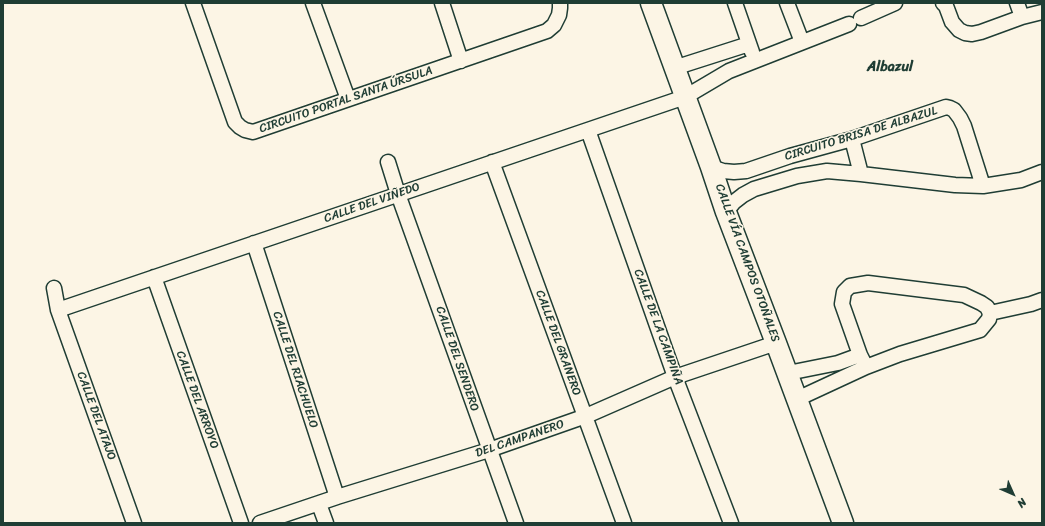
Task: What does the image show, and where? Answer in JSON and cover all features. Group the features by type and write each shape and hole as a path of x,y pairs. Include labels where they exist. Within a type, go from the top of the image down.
{"street":[{"name":"CIRCUITO PORTAL SANTA ÚRSULA","path":"193,3 235,122 245,130 253,132 546,31 554,25 559,15 560,3"},
{"path":"313,3 348,100"},
{"path":"442,3 461,61"},
{"name":"CALLE VÍA CAMPOS OTOÑALES","path":"651,3 726,212 788,373 843,523"},
{"path":"735,3 755,60"},
{"path":"787,3 802,42"},
{"name":"CALLE DEL VIÑEDO","path":"58,310 685,97 729,70 855,21 895,3"},
{"path":"943,3 946,6 952,22 959,30 972,34 1022,17 1042,12"},
{"path":"1017,3 1022,17"},
{"path":"674,68 749,44"},
{"name":"CIRCUITO BRISA DE ALBAZUL","path":"711,167 723,171 746,171 790,156 852,139 946,107 954,110 964,126 979,171 982,186"},
{"name":"CALLE DE LA CAMPIÑA","path":"588,130 676,377 731,523"},
{"path":"852,139 861,174"},
{"path":"790,156 797,176"},
{"name":"CALLE DEL SENDERO","path":"388,162 398,194 516,523"},
{"name":"CALLE DEL GRANERO","path":"492,162 624,523"},
{"name":"CIRCUITO BRISA DE ALBAZUL","path":"726,212 738,198 754,189 797,176 827,171 955,185 982,186 1021,180 1042,172"},
{"name":"CALLE DEL RIACHUELO","path":"254,244 336,497"},
{"name":"CALLE DEL ARROYO","path":"154,277 241,523"},
{"path":"788,373 838,363 863,361 900,354 980,330 989,319 990,313 981,303 964,295 874,284 859,284 850,286 844,292 842,304 863,361"},
{"name":"CALLE DEL ATAJO","path":"54,288 58,310 134,523"},
{"path":"990,313 1031,304 1042,300"},
{"name":"DEL CAMPANERO","path":"260,523 336,497 489,450 586,416 676,377 776,343"},
{"path":"797,399 863,361"},
{"path":"319,504 326,523"}],"district":[{"name":"Albazul","path":"890,67"}]}
